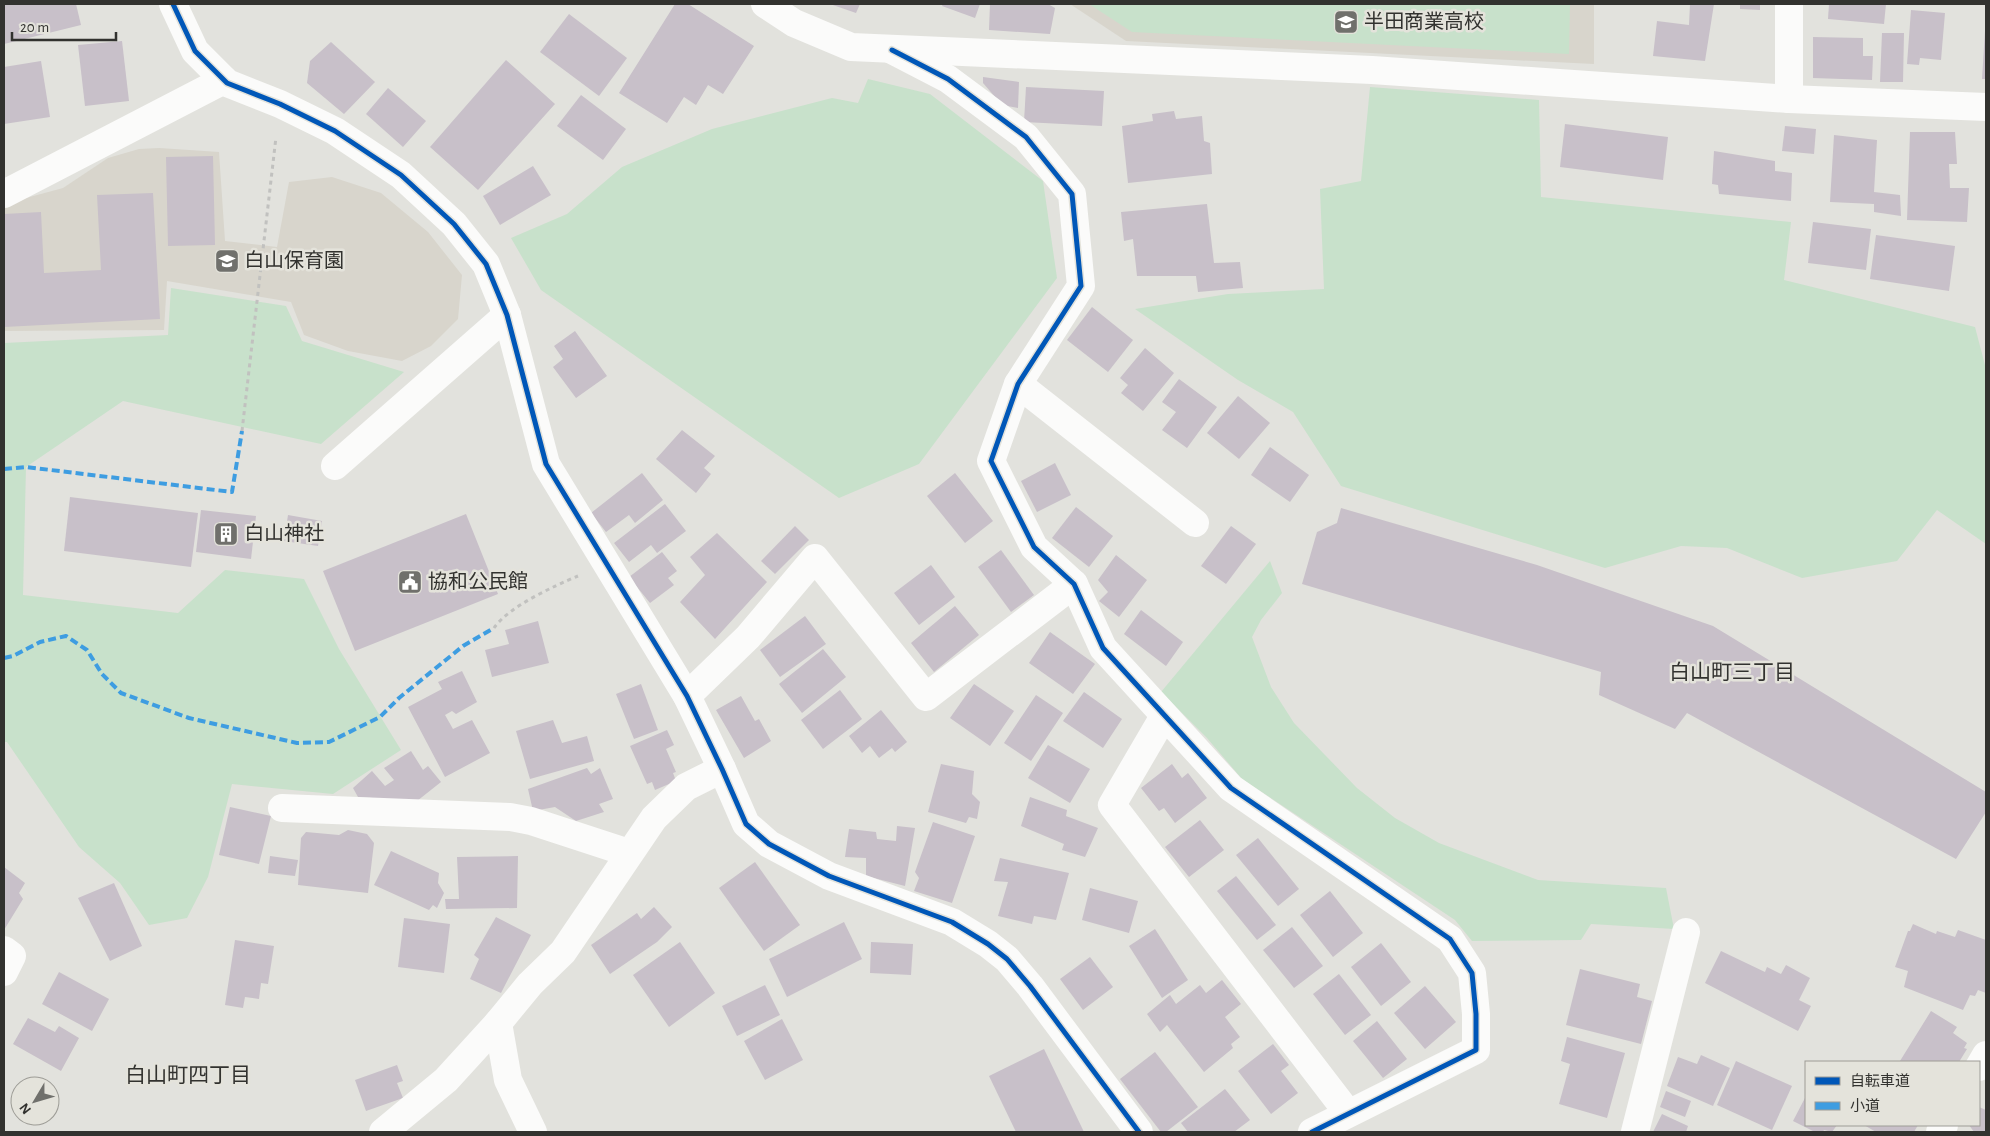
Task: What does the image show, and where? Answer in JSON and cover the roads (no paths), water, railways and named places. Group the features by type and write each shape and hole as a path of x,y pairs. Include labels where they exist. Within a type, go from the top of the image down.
{"street":[{"path":"173,4 195,51 224,80 280,104 335,131 401,175 447,217 486,264 507,316 546,464 686,696 722,769 746,824 769,844 829,876 952,922 988,944 1007,959 1030,986 1139,1132"},
{"path":"765,4 794,23 851,47 1372,70 1789,99 1986,107"},
{"path":"1789,4 1789,99"},
{"path":"892,50 948,79 1026,137 1072,194 1081,286 1018,384 991,462 1034,546 1074,584 1103,648 1231,788 1450,939 1472,973 1476,1014 1476,1050 1312,1132"},
{"path":"4,194 224,80"},
{"path":"335,466 507,316"},
{"path":"1018,384 1195,523"},
{"path":"686,696 748,637 815,558 926,697 1074,584"},
{"path":"1164,716 1112,805 1348,1113"},
{"path":"383,1132 446,1080 498,1023 530,984 562,952 654,818 686,787 722,769"},
{"path":"282,808 510,817 531,821 629,853"},
{"path":"1635,1132 1686,932"},
{"path":"4,950 12,956 4,972"},
{"path":"498,1023 508,1080 533,1132"}],"place":[{"name":"半田商業高校","path":"1346,22"},
{"name":"白山保育園","path":"227,261"},
{"name":"白山神社","path":"226,534"},
{"name":"協和公民館","path":"410,582"}],"district":[{"name":"白山町三丁目","path":"1732,672"},
{"name":"白山町四丁目","path":"188,1075"}]}
